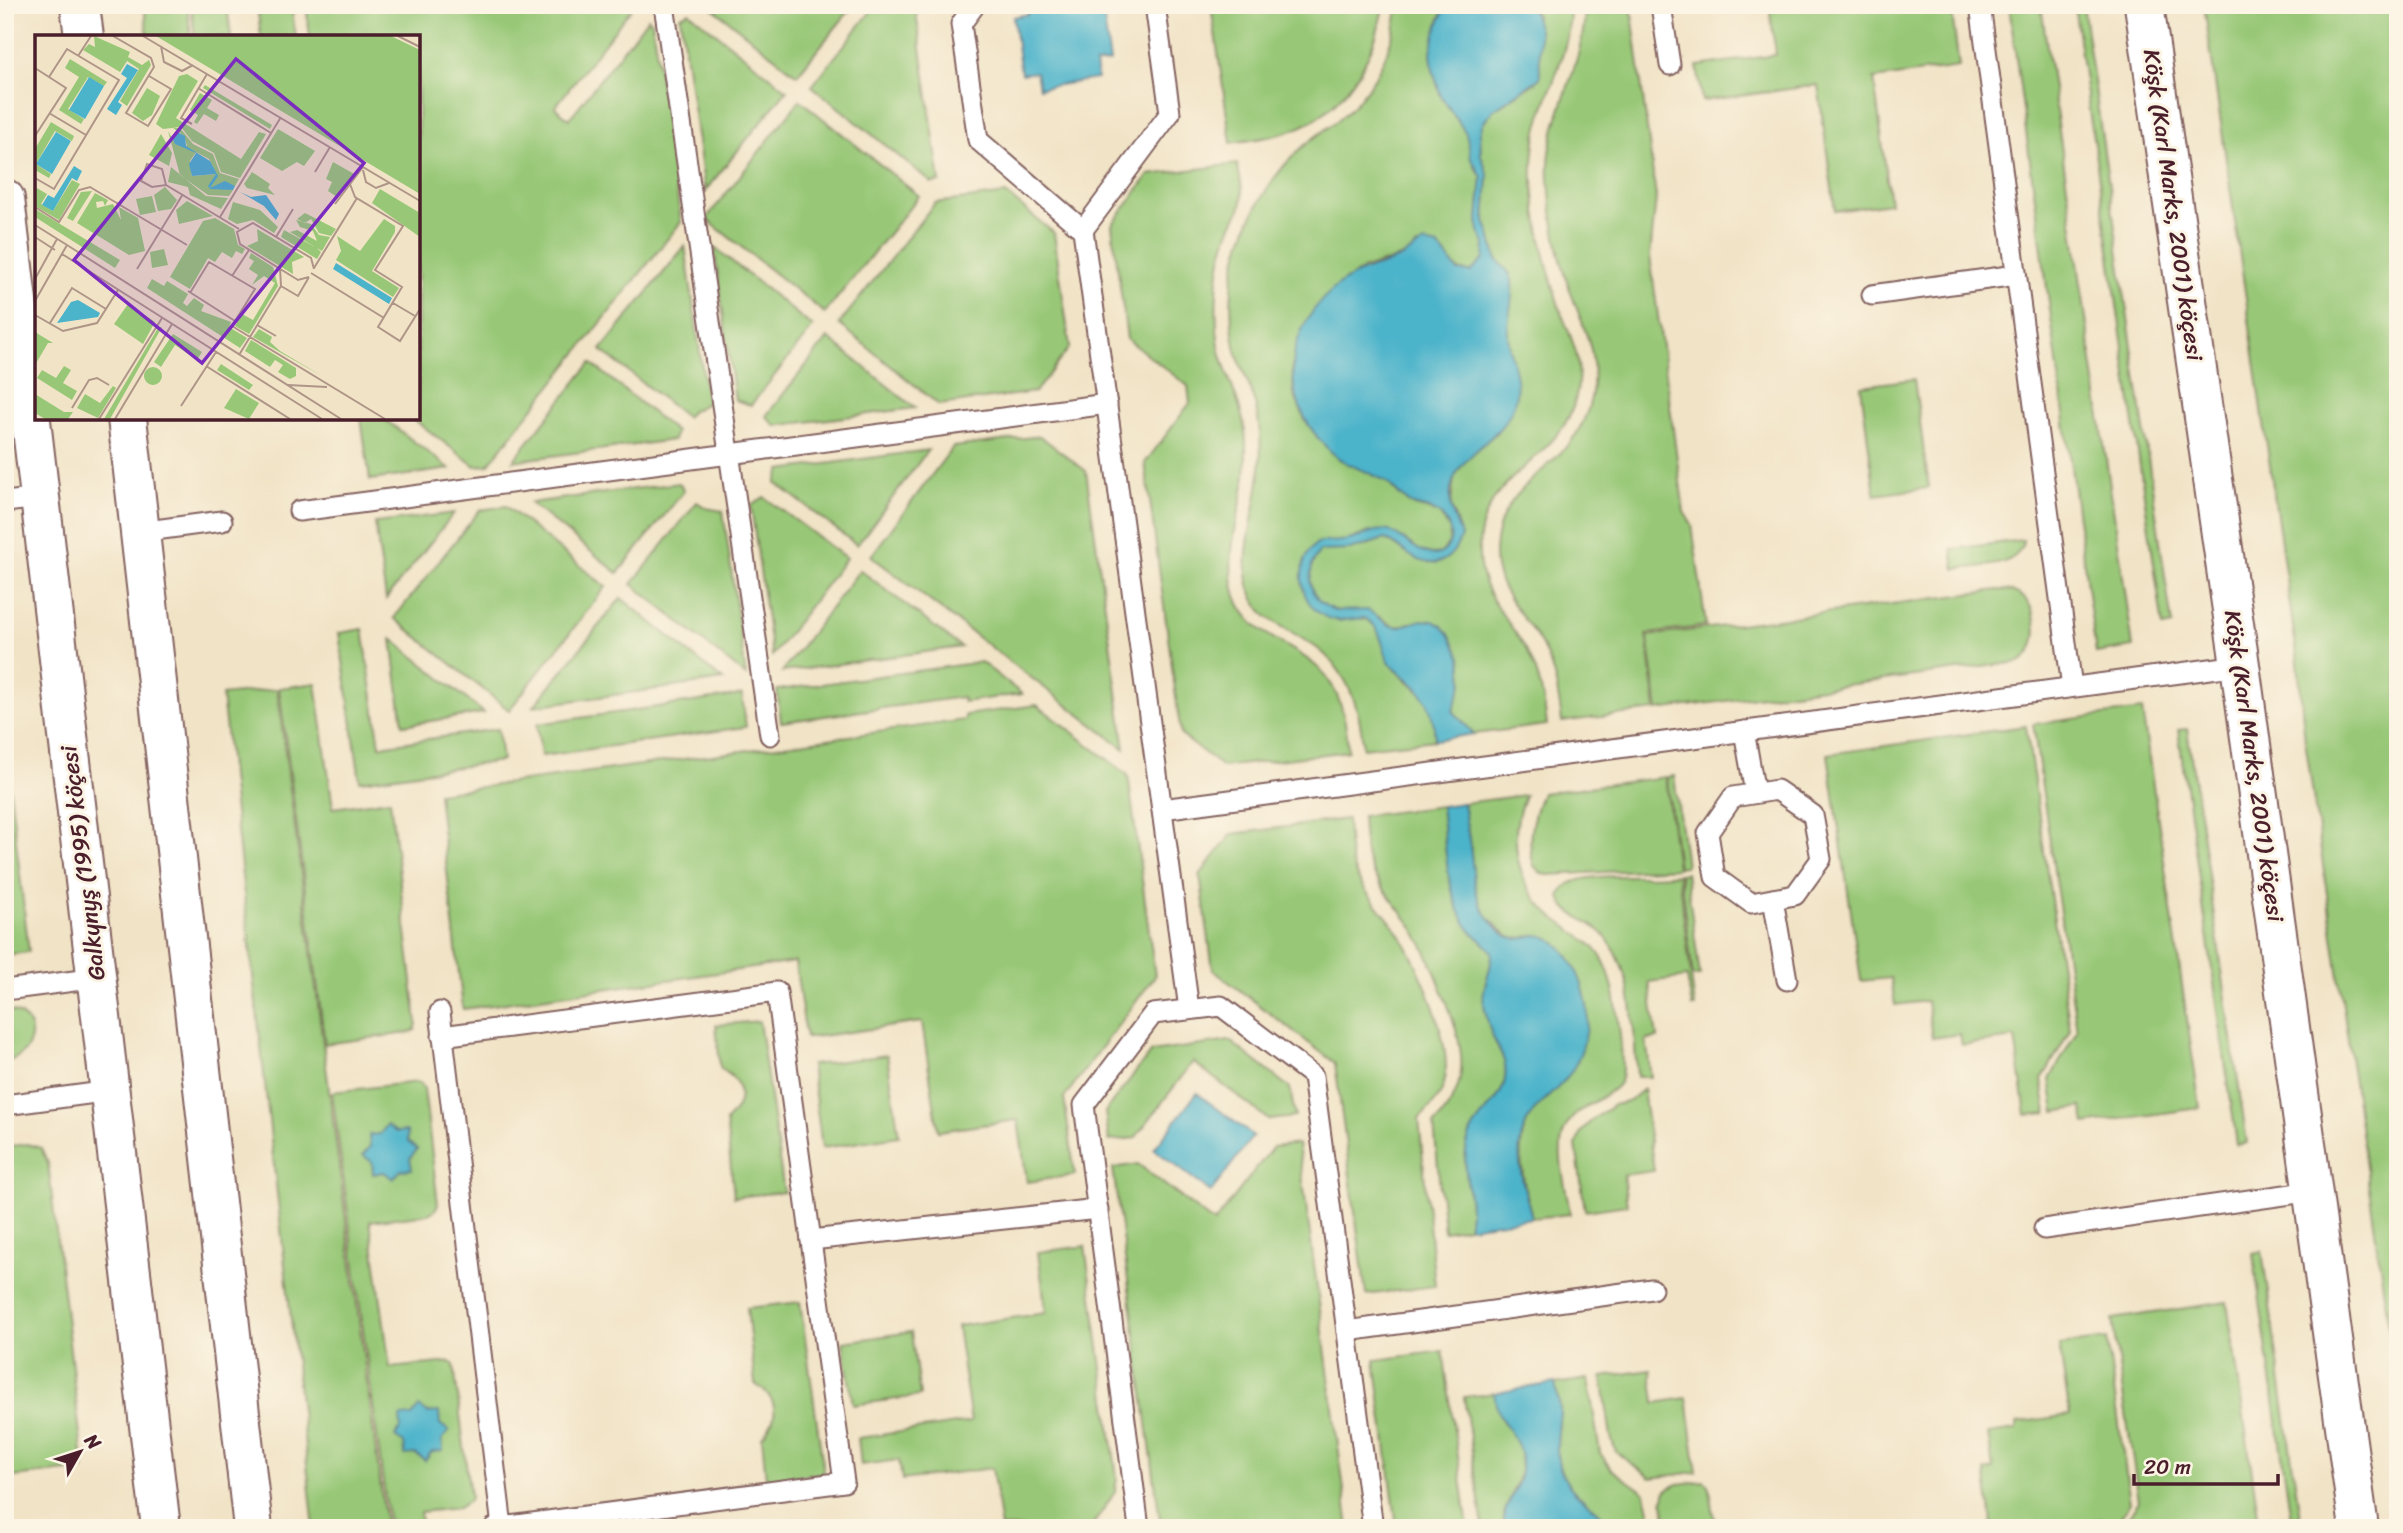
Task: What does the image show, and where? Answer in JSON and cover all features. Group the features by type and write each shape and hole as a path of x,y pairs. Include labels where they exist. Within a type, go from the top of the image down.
{"street":[{"path":"80,5 84,35"},
{"name":"Köşk (Karl Marks, 2001) köçesi","path":"2144,5 2240,665 2359,1528"},
{"name":"Galkynyş (1995) köçesi","path":"5,199 23,500 97,978 160,1528"},
{"path":"127,420 254,1528"}],"lane":[{"path":"664,5 769,735"},
{"path":"975,5 961,24 978,140 1083,229 1189,1009"},
{"path":"1083,229 1170,113 1155,5"},
{"path":"1661,5 1670,65"},
{"path":"1980,5 2072,687"},
{"path":"1872,295 2016,275"},
{"path":"299,511 1107,404"},
{"path":"140,532 222,521"},
{"path":"1162,809 2240,665"},
{"path":"1744,731 1755,793"},
{"path":"1777,790 1813,816 1821,859 1795,895 1773,899 1751,903 1715,877 1708,833 1733,797 1777,790"},
{"path":"1773,899 1787,980"},
{"path":"5,990 97,978"},
{"path":"440,1012 442,1036 498,1527 844,1482 778,992 442,1036"},
{"path":"1139,1528 1084,1105 1153,1014 1222,1006 1313,1076 1373,1528"},
{"path":"5,1105 110,1091"},
{"path":"2044,1229 2313,1191"},
{"path":"811,1240 1098,1209"},
{"path":"1347,1331 1652,1289"}],"green space":[{"path":"144,5 187,5 191,35 148,35"},
{"path":"191,5 227,5 231,35 195,35"},
{"path":"257,5 291,5 296,35 261,35"},
{"path":"306,5 634,5 555,107 569,119 648,18 652,22 681,222 488,465 475,466 415,420 420,420 420,35 310,35"},
{"path":"709,5 854,5 797,75"},
{"path":"876,5 915,5 940,182 932,183 812,86"},
{"path":"1211,5 1383,5 1373,44 1364,63 1340,97 1325,111 1309,123 1290,131 1231,143"},
{"path":"1398,5 1446,5 1431,52 1433,70 1441,96 1466,133 1475,167 1482,177 1478,219 1479,232 1486,251 1484,259 1471,272 1465,272 1455,267 1438,246 1417,246 1406,255 1364,269 1342,282 1326,296 1292,366 1294,394 1305,420 1321,441 1339,459 1387,482 1401,497 1415,506 1439,513 1450,530 1449,543 1441,553 1432,554 1421,551 1403,539 1369,532 1347,541 1317,543 1302,585 1340,621 1361,618 1377,627 1390,662 1424,696 1433,716 1435,740 1363,748 1355,702 1342,675 1321,651 1266,616 1254,600 1248,583 1246,564 1258,488 1260,439 1254,400 1235,346 1232,296 1240,247 1261,198 1293,156 1346,113 1366,90 1388,49"},
{"path":"1531,5 1570,5 1565,47 1538,129 1533,181 1542,241 1557,300 1577,358 1578,382 1576,397 1567,420 1554,439 1505,486 1491,504 1482,527 1479,555 1490,596 1521,641 1536,670 1547,725 1474,734 1453,711 1463,682 1461,657 1409,623 1393,626 1375,615 1326,607 1318,602 1313,593 1310,577 1313,562 1320,551 1358,548 1384,539 1426,562 1440,562 1446,558 1452,553 1461,536 1451,506 1454,477 1465,460 1496,433 1509,415 1514,370 1507,334 1510,274 1496,258 1485,221 1488,175 1481,156 1480,132 1493,110 1536,82 1536,14"},
{"path":"1585,5 1631,5 1656,197 1650,256 1684,512 1692,525 1706,626 1647,634 1656,710 1562,722 1550,664 1535,634 1505,592 1496,568 1495,554 1499,528 1508,507 1521,490 1569,444 1581,425 1593,385 1594,369 1589,341 1568,284 1558,246 1549,180 1553,135 1579,50"},
{"path":"1769,5 1951,5 1959,67 1874,79 1890,203 1835,211 1818,85 1702,101 1697,66 1776,55"},
{"path":"2009,5 2041,5 2133,647 2096,653"},
{"path":"2074,5 2083,5 2172,625 2163,627"},
{"path":"2204,5 2398,5 2398,1392 2304,732 2298,662"},
{"path":"689,12 787,90 705,191 680,16"},
{"path":"800,100 919,196 825,313 706,219"},
{"path":"1237,164 1242,187 1242,204 1223,253 1216,307 1220,351 1239,407 1246,443 1244,485 1232,554 1233,582 1241,608 1257,627 1310,661 1328,679 1340,702 1348,751 1223,767 1181,735 1145,463 1190,403 1188,386 1127,339 1112,225 1149,175"},
{"path":"1006,194 1054,233 1070,347 1035,392 939,405 839,324 935,203"},
{"path":"685,246 707,403 686,417 601,350"},
{"path":"714,247 813,327 751,405 735,400"},
{"path":"828,338 915,408 775,426 766,416"},
{"path":"591,363 676,432 673,440 513,461"},
{"path":"1914,379 1929,488 1875,495 1861,386"},
{"path":"361,420 386,420 450,469 370,480"},
{"path":"1040,436 1086,471 1125,749 871,556 953,447"},
{"path":"928,450 857,545 776,483 781,470"},
{"path":"679,483 684,491 618,573 530,503"},
{"path":"764,497 846,558 772,656 751,506"},
{"path":"697,502 706,508 723,511 746,676 632,584"},
{"path":"506,506 606,587 509,710 394,618 480,510"},
{"path":"454,513 386,599 375,523"},
{"path":"2023,540 2015,556 2006,561 1955,569 1952,549"},
{"path":"860,570 961,647 782,672"},
{"path":"1998,590 2012,591 2021,596 2033,613 2036,632 2034,641 2026,657 2019,662 1658,710 1648,636"},
{"path":"621,598 723,680 534,706"},
{"path":"363,629 380,746 498,729 502,761 360,781 339,633"},
{"path":"392,639 484,713 403,725"},
{"path":"981,662 1022,694 963,702 962,697 781,722 777,690"},
{"path":"316,683 333,808 390,800 417,1023 415,1030 408,1033 325,1044 279,688"},
{"path":"277,689 386,1528 314,1528 222,695"},
{"path":"742,695 746,727 541,756 537,724"},
{"path":"1037,705 1128,775 1155,976 1064,1098 1075,1175 1027,1182 1018,1120 938,1131 922,1022 806,1038 795,962 463,1009 438,793 965,720 965,715"},
{"path":"2142,710 2200,1108 2085,1124 2082,1107 2055,1112 2050,1079 2077,1031 2033,724"},
{"path":"2026,726 2070,1030 2042,1080 2047,1113 2026,1115 2015,1038 1962,1045 1960,1034 1932,1038 1927,1001 1895,1005 1891,978 1861,981 1828,754"},
{"path":"2187,729 2247,1143 2237,1145 2178,730"},
{"path":"5,747 29,952 5,955"},
{"path":"1674,776 1686,866 1678,867 1667,777"},
{"path":"1665,777 1677,868 1548,875 1542,874 1534,866 1530,847 1531,829 1542,793"},
{"path":"1525,795 1516,844 1523,876 1540,904 1588,942 1607,968 1620,1032 1622,1062 1622,1074 1615,1088 1578,1113 1563,1134 1561,1164 1570,1214 1532,1218 1521,1158 1524,1129 1540,1103 1567,1075 1580,1051 1537,935 1516,939 1509,937 1488,917 1479,903 1463,803"},
{"path":"1441,806 1454,897 1469,928 1492,952 1484,990 1484,1004 1506,1072 1500,1094 1475,1125 1468,1142 1465,1162 1470,1202 1469,1227 1444,1231 1434,1125 1456,1093 1460,1077 1460,1045 1450,1011 1425,949 1369,864 1364,846 1362,816"},
{"path":"1347,819 1355,872 1399,933 1426,987 1441,1032 1446,1074 1442,1090 1435,1102 1419,1119 1435,1286 1366,1295 1335,1063 1213,970 1200,875 1232,834"},
{"path":"1686,873 1700,976 1693,976 1680,874"},
{"path":"1678,874 1695,1007 1692,1007 1687,977 1649,982 1657,1038 1646,1040 1651,1077 1637,1077 1631,1003 1622,967 1604,935 1566,908 1560,896 1563,889 1579,880 1606,876"},
{"path":"5,1010 17,1013 25,1019 30,1026 31,1035 24,1051 5,1062"},
{"path":"759,1021 784,1192 734,1197 726,1121 737,1107 740,1093 734,1079 720,1068 716,1025"},
{"path":"1230,1041 1290,1088 1295,1117 1269,1120 1193,1062 1135,1138 1109,1141 1105,1112 1151,1052"},
{"path":"887,1055 899,1136 822,1148 811,1065"},
{"path":"417,1082 424,1089 438,1204 435,1210 428,1214 370,1221 390,1368 451,1362 454,1365 470,1496 469,1501 458,1508 420,1512 422,1528 389,1528 332,1092"},
{"path":"1643,1089 1654,1171 1623,1175 1627,1205 1585,1211 1576,1145 1581,1132 1592,1120 1614,1105 1630,1101"},
{"path":"27,1144 41,1148 48,1163 84,1469 5,1478 5,1147"},
{"path":"1298,1144 1349,1528 1161,1528 1113,1168 1138,1164 1214,1223 1273,1147"},
{"path":"1085,1246 1117,1477 1115,1492 1091,1528 1001,1528 992,1468 902,1480 899,1460 861,1465 858,1438 971,1422 957,1326 1046,1313 1038,1252"},
{"path":"2262,1251 2300,1517 2291,1519 2253,1253"},
{"path":"800,1302 824,1473 766,1479 762,1437 772,1422 774,1409 769,1396 755,1384 747,1308"},
{"path":"2227,1302 2260,1528 2138,1528 2124,1523 2139,1501 2112,1319"},
{"path":"911,1332 920,1396 853,1405 843,1342"},
{"path":"2107,1339 2130,1503 2118,1521 2100,1519 2040,1528 1993,1528 1985,1471 1993,1469 1988,1434 2016,1430 2016,1423 2070,1415 2059,1345"},
{"path":"1443,1351 1468,1528 1397,1528 1375,1360"},
{"path":"1651,1370 1655,1403 1687,1398 1697,1472 1651,1478 1616,1452 1611,1437 1602,1377"},
{"path":"1588,1379 1600,1453 1611,1469 1645,1493 1653,1528 1610,1528 1602,1516 1565,1480 1557,1452 1560,1408 1555,1384"},
{"path":"1494,1393 1500,1417 1516,1439 1521,1472 1504,1513 1504,1528 1483,1528 1464,1397"},
{"path":"1704,1481 1709,1485 1715,1521 1728,1520 1729,1528 1668,1528 1663,1502 1666,1490 1678,1484"}],"water":[{"path":"1027,5 1102,5 1110,62 1095,64 1097,79 1039,88 1036,72 1021,74 1013,17 1028,14"},
{"path":"1446,5 1531,5 1539,30 1540,78 1493,110 1480,132 1481,156 1488,175 1485,221 1496,258 1510,274 1512,281 1508,335 1517,387 1514,404 1508,418 1464,463 1456,475 1451,489 1451,506 1461,536 1447,558 1440,562 1425,562 1384,539 1350,550 1320,551 1312,564 1310,583 1320,602 1335,611 1368,610 1389,625 1398,627 1422,620 1433,621 1449,634 1461,657 1463,682 1453,711 1474,734 1435,740 1432,715 1426,700 1416,686 1391,664 1375,627 1365,618 1338,620 1322,615 1308,600 1302,570 1310,551 1317,543 1353,539 1378,530 1389,531 1424,552 1439,554 1445,550 1450,540 1448,525 1435,511 1409,503 1383,480 1337,457 1317,437 1303,414 1295,391 1293,367 1297,343 1306,321 1322,300 1351,277 1402,257 1425,243 1438,246 1458,271 1471,272 1484,259 1485,243 1479,232 1478,219 1482,177 1471,158 1466,133 1441,96 1433,70 1431,52"},
{"path":"1463,803 1475,883 1483,909 1509,937 1517,939 1538,935 1557,944 1572,962 1577,973 1588,1013 1585,1040 1575,1065 1564,1082 1534,1111 1523,1131 1520,1163 1532,1218 1469,1227 1470,1202 1465,1162 1468,1142 1475,1125 1500,1094 1506,1072 1484,1004 1484,990 1492,952 1466,924 1450,882 1441,806"},
{"path":"1197,1093 1253,1136 1211,1192 1154,1149"},
{"path":"387,1125 396,1132 407,1131 408,1142 417,1149 410,1158 412,1169 401,1170 393,1179 384,1172 373,1174 372,1162 363,1155 370,1147 369,1135 380,1134"},
{"path":"1555,1383 1560,1408 1557,1452 1561,1470 1572,1489 1602,1516 1610,1528 1504,1528 1505,1512 1520,1478 1521,1460 1518,1445 1499,1414 1494,1393"},
{"path":"419,1407 428,1413 439,1412 440,1424 449,1431 442,1440 443,1451 432,1452 425,1461 416,1454 405,1455 404,1443 395,1437 401,1428 400,1417 412,1416"}]}
